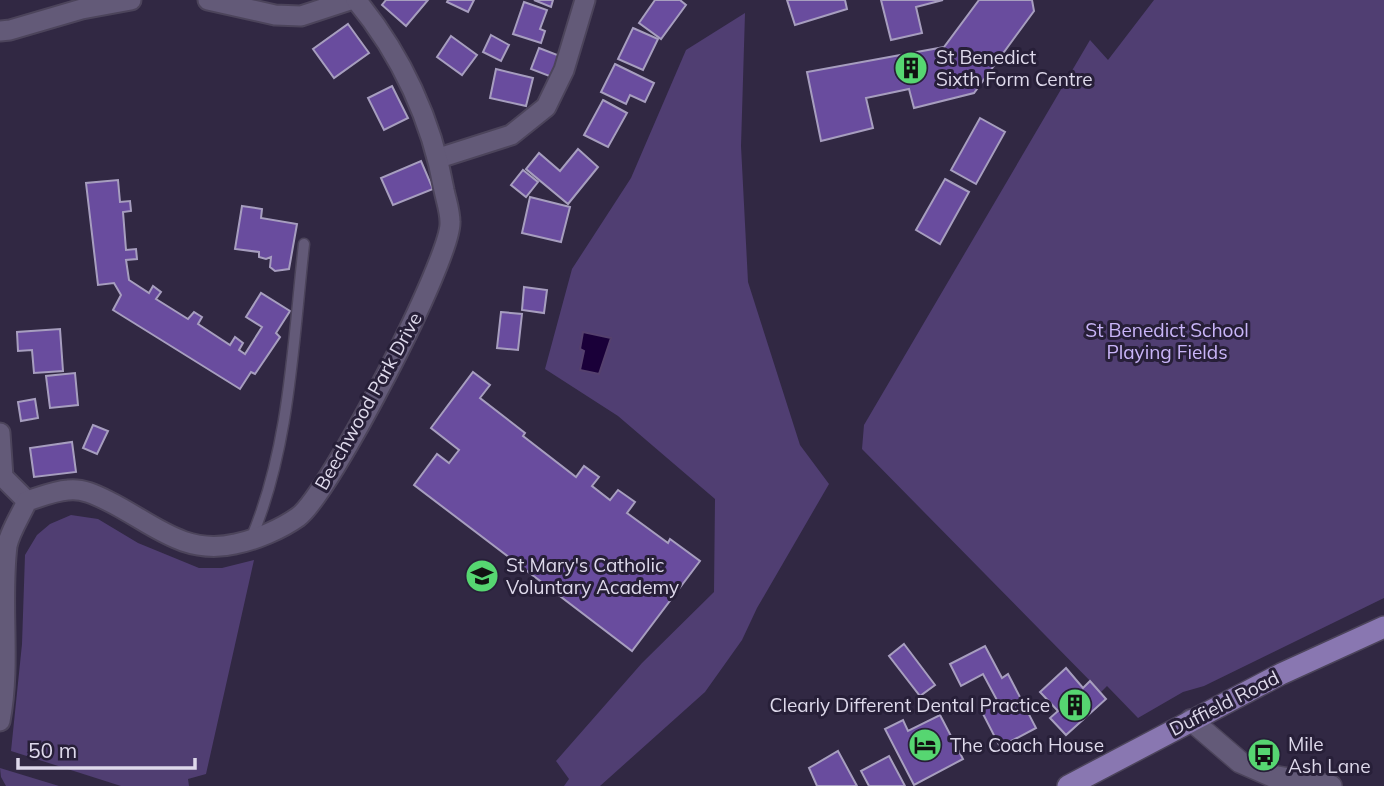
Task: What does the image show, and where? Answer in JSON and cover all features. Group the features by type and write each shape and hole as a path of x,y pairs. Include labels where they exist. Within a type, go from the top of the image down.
{"main road":[{"name":"Duffield Road","path":"1068,786 1281,674 1384,627"}],"street":[{"path":"208,0 251,5 300,16 350,0"},
{"name":"Beechwood Park Drive","path":"27,501 70,489 90,492 182,542 215,546 250,540 299,516 324,487 386,374 435,274 451,224 439,158 427,122 400,65 356,0"},
{"path":"439,158 511,135 546,107 564,70 585,0"},
{"path":"0,31 82,9 124,1"},
{"path":"0,433 3,477 27,501 7,544 2,611 3,687 0,721"},
{"path":"1191,720 1240,762 1272,781 1331,786"}],"lane":[{"path":"250,540 259,520 285,415 303,244"}],"green space":[{"name":"St Benedict School Playing Fields","path":"1154,0 1384,0 1384,598 1204,686 1183,692 1138,718 1107,686 1101,692 862,449 864,425 1090,40 1108,60"},
{"path":"745,13 741,146 748,282 800,445 829,484 757,608 742,640 705,692 600,786 564,786 569,779 556,761 642,663 714,592 715,499 618,416 545,369 572,269 631,178 686,50"},
{"path":"71,515 98,519 138,543 199,568 222,568 254,560 206,774 188,779 189,786 121,786 11,751 22,644 25,555 37,535 50,524"},
{"path":"0,768 59,786 6,786"}],"shaded area":[{"path":"583,332 611,338 599,374 580,370 584,351 580,349"}],"building":[{"path":"386,0 428,0 406,26 382,5"},
{"path":"474,0 468,12 447,2"},
{"path":"534,0 553,0 551,7"},
{"path":"655,0 680,0 686,5 661,39 639,23"},
{"path":"787,0 845,0 847,9 795,25"},
{"path":"881,0 943,0 916,7 922,33 891,40"},
{"name":"St Benedict Sixth Form Centre","path":"979,0 1032,0 1034,11 974,93 914,108 909,89 866,98 873,128 821,141 807,72 944,47"},
{"path":"524,2 547,10 540,29 545,31 541,43 513,34"},
{"path":"348,24 369,53 334,78 313,49"},
{"path":"633,28 658,39 643,70 618,59"},
{"path":"491,35 509,45 501,61 483,52"},
{"path":"451,36 477,55 462,75 437,57"},
{"path":"539,48 560,56 552,77 531,69"},
{"path":"615,64 654,83 645,102 630,95 626,104 601,92"},
{"path":"496,69 533,78 526,106 490,98"},
{"path":"392,86 408,118 384,130 368,98"},
{"path":"603,100 627,113 608,147 584,135"},
{"path":"980,118 1005,132 976,184 951,170"},
{"path":"578,149 598,167 568,204 526,169 539,153 560,171"},
{"path":"421,161 433,189 393,205 381,178"},
{"path":"523,170 538,182 526,197 511,185"},
{"path":"945,179 969,192 940,244 916,230"},
{"path":"118,180 120,202 130,201 131,211 123,212 126,250 136,249 137,259 126,260 129,280 149,293 153,286 161,292 156,299 188,319 194,312 202,317 198,324 230,345 235,337 243,343 239,350 245,354 262,327 246,317 261,293 290,311 276,333 280,337 255,374 251,372 240,389 113,310 121,295 114,283 98,285 86,183"},
{"path":"530,197 570,207 561,242 522,233"},
{"path":"242,206 262,209 261,218 297,224 289,269 275,271 270,267 271,257 266,259 259,257 259,252 235,249"},
{"path":"524,287 547,290 544,313 522,310"},
{"path":"501,312 522,314 518,350 497,348"},
{"path":"60,329 63,371 34,373 32,350 18,351 17,332"},
{"path":"473,372 490,385 480,398 525,433 523,436 576,477 584,466 599,477 592,486 610,500 618,490 635,502 627,513 668,543 670,539 700,561 632,651 414,485 437,454 449,463 459,450 431,428"},
{"path":"75,373 78,405 50,408 46,376"},
{"path":"35,399 38,418 21,421 18,402"},
{"path":"93,425 108,431 97,454 83,448"},
{"path":"72,442 76,472 34,477 30,448"},
{"path":"904,644 935,685 920,696 889,656"},
{"path":"985,646 1002,678 1008,674 1036,728 1000,747 981,710 998,702 983,674 961,686 950,664"},
{"name":"Clearly Different Dental Practice","path":"1066,668 1083,688 1090,681 1106,699 1066,735 1050,718 1058,711 1040,692"},
{"name":"The Coach House","path":"940,715 963,759 914,785 885,729 903,720 908,731"},
{"path":"838,751 857,786 817,786 809,768"},
{"path":"889,756 905,786 869,786 861,771"}],"place":[{"name":"St Benedict Sixth Form Centre","path":"911,68"},
{"name":"St Mary's Catholic Voluntary Academy","path":"482,576"},
{"name":"Clearly Different Dental Practice","path":"1075,705"},
{"name":"The Coach House","path":"925,745"},
{"name":"Mile Ash Lane","path":"1264,755"}]}
